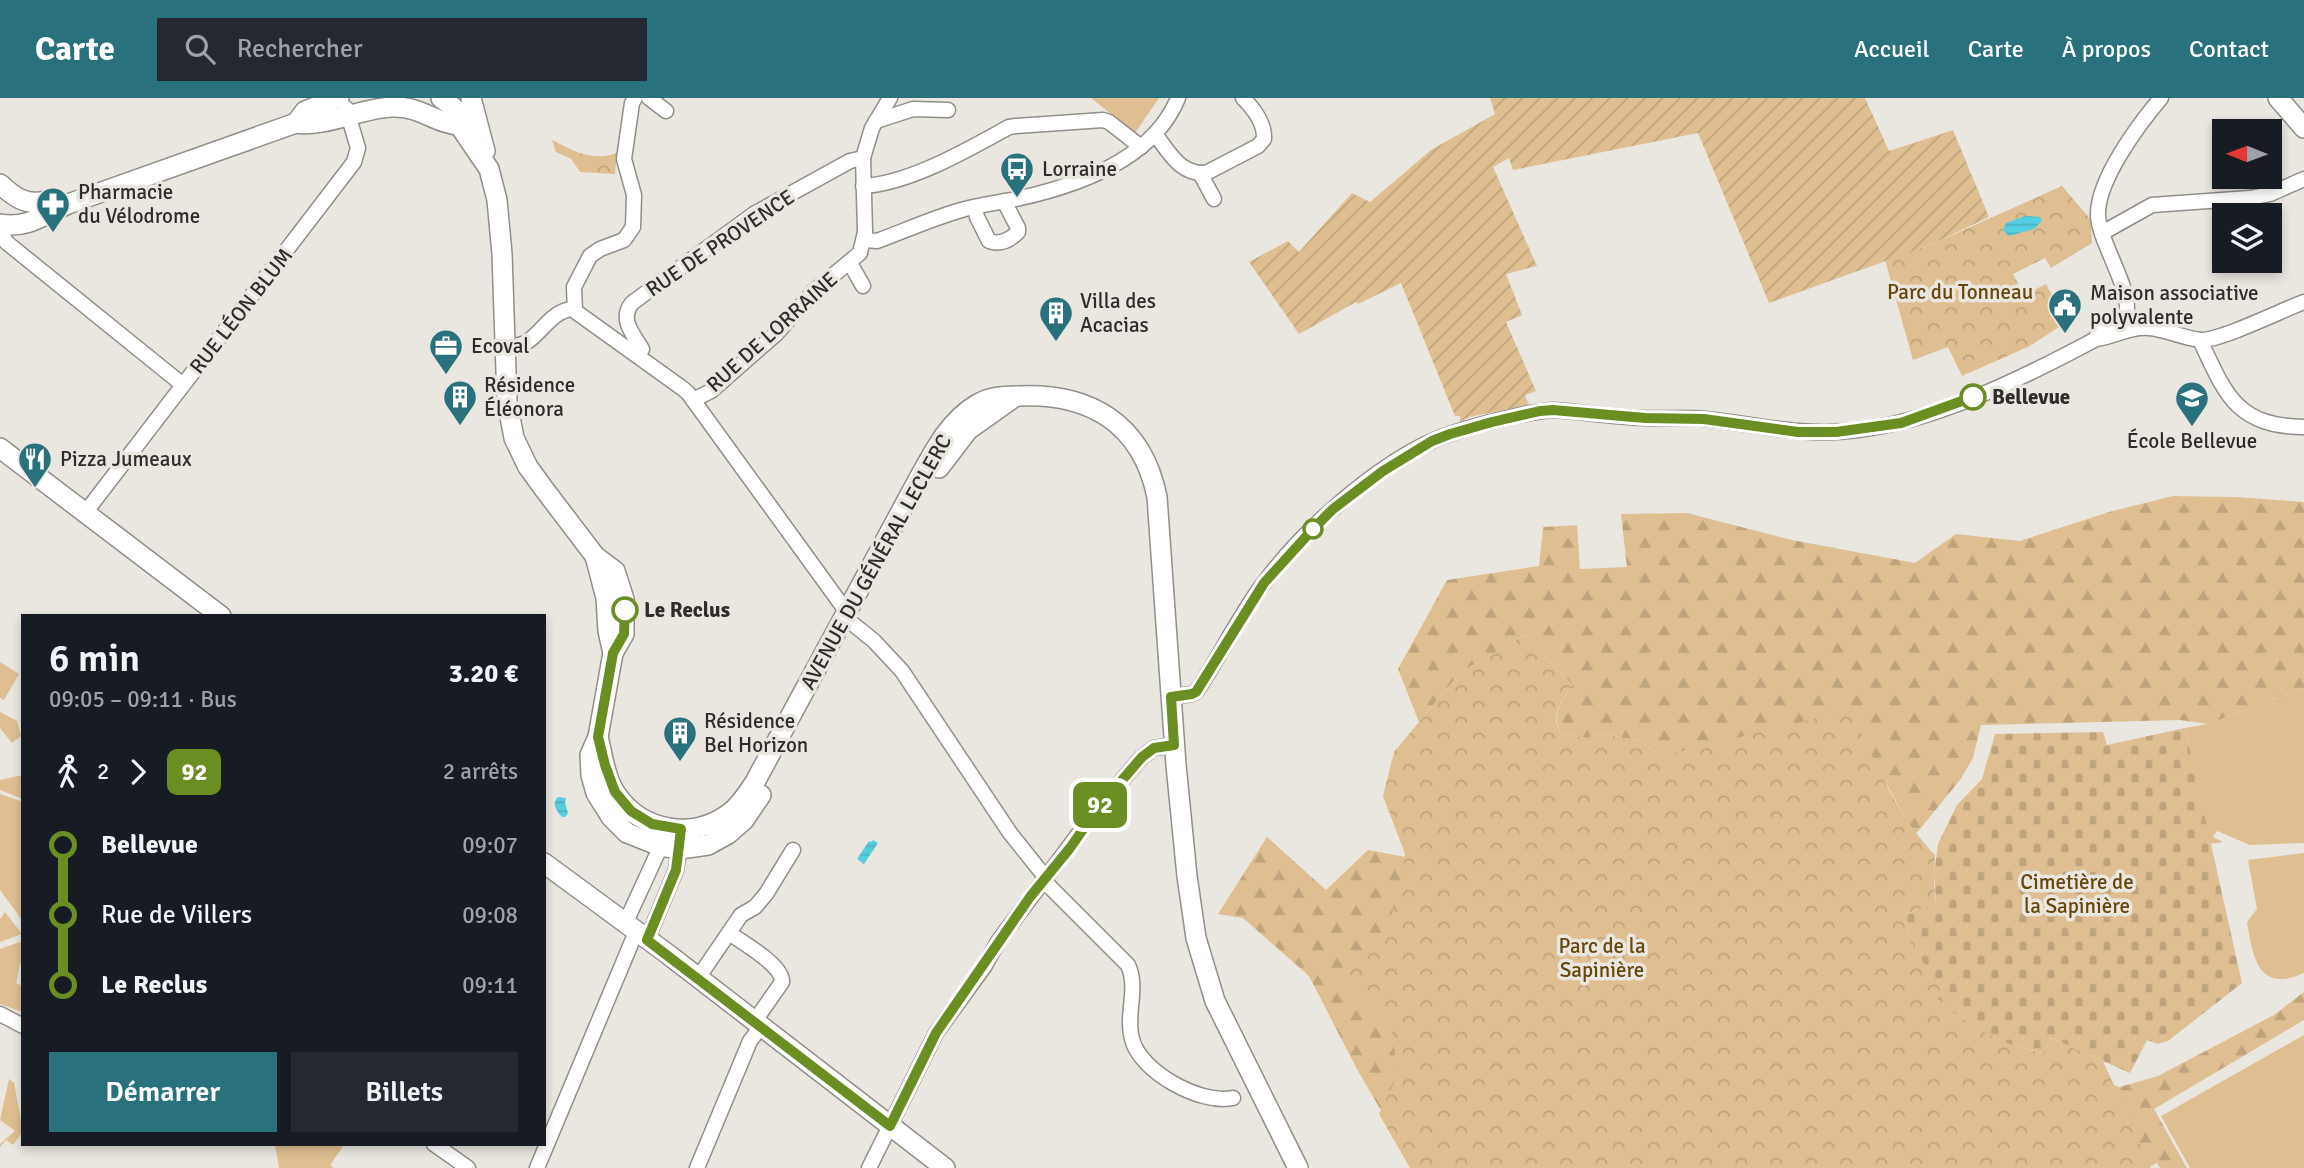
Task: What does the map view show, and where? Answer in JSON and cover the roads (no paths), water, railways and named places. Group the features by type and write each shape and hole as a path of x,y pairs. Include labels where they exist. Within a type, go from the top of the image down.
{"main road":[{"name":"AVENUE DU GÉNÉRAL LECLERC","path":"441,98 458,111 459,125 479,151 495,185 502,236 509,415 519,451 595,556 615,571 624,599 624,634 613,653 598,737 590,755 591,775 602,805 611,817 627,832 660,846 680,849 708,845 737,828 763,791 849,617"},
{"path":"471,98 489,169"},
{"path":"2278,98 2304,128"},
{"path":"3,225 18,225 45,218 56,209 296,123 309,125 343,103 393,107 422,104 444,124 459,125"},
{"path":"0,184 21,200 32,203 46,201 56,209"},
{"path":"3,225 21,200"},
{"name":"AVENUE DU GÉNÉRAL LECLERC","path":"598,737 609,779 615,792 631,811 642,819 675,828 713,823 741,803 755,782 849,617 951,449 968,430 1016,396 1039,394 1059,397 1099,411 1121,428 1145,459 1157,497 1174,745 1192,916 1204,967 1215,1001 1298,1168"},
{"path":"0,448 217,614"},
{"path":"546,864 945,1168"}],"street":[{"path":"575,310 574,287 590,256 600,249 625,240 633,227 634,195 624,159 635,98"},
{"path":"649,98 666,111"},
{"path":"890,98 876,121 863,158 864,240 877,241 960,210 1077,181 1112,166 1155,134 1178,98"},
{"path":"1155,134 1176,161 1189,171 1206,173 1248,151 1264,139 1264,129 1259,117 1242,98"},
{"path":"2096,339 2098,333 2125,317 2127,313 2127,305 2102,233 2098,212 2105,185 2128,142 2161,98"},
{"name":"RUE LÉON BLUM","path":"85,513 354,162 358,148 343,103"},
{"path":"876,121 913,109 948,110"},
{"path":"863,186 890,184 1016,126 1109,121 1141,147"},
{"name":"RUE DE PROVENCE","path":"638,356 642,349 627,324 626,314 632,303 754,214 850,161 863,158"},
{"path":"1200,173 1214,199"},
{"path":"2102,233 2152,205 2250,198 2270,194 2304,179"},
{"path":"975,207 989,241 998,243 1018,232 1004,201"},
{"path":"3,225 6,242 183,385"},
{"name":"RUE DE LORRAINE","path":"693,400 712,391 785,326 820,285 860,253 864,240"},
{"name":"RUE DE LORRAINE","path":"850,263 863,286"},
{"path":"1171,697 1196,692 1264,583 1333,509 1383,471 1432,441 1450,434 1502,419 1553,410 1631,417 1704,419 1818,433 1869,429 1901,423 1973,397 2022,377 2096,339 2133,329 2148,328 2177,332 2200,340 2219,336 2304,302"},
{"path":"505,348 526,342 564,310 575,310 682,388 849,617 902,671 1010,833 1049,886 1128,965 1134,982 1130,1032 1138,1053 1171,1083 1219,1099 1233,1098"},
{"path":"2200,340 2223,385 2250,417 2267,424 2304,427"},
{"path":"869,1168 936,1033 984,967 999,940 1098,808 1142,757 1154,748 1174,745"},
{"path":"537,1168 636,932 660,846 675,828"},
{"path":"636,932 676,870 680,849 675,828"},
{"path":"698,978 741,915 761,902 793,850"},
{"path":"697,1168 750,1041 757,1032 760,1015 782,982 777,967 729,933"},
{"path":"0,1014 21,1025"},
{"path":"437,1146 468,1168"}],"water":[{"path":"2025,216 2040,217 2042,221 2034,229 2009,236 2003,230 2006,223"},
{"path":"558,797 566,798 568,813 565,817 562,817 555,807"},
{"path":"869,841 878,843 864,864 857,859"}],"place":[{"name":"Lorraine","path":"1017,199"},
{"name":"Pharmacie du Vélodrome","path":"53,234"},
{"name":"Maison associative polyvalente","path":"2065,335"},
{"name":"Villa des Acacias","path":"1056,343"},
{"name":"Ecoval","path":"446,376"},
{"name":"Bellevue","path":"1973,397"},
{"name":"Résidence Éléonora","path":"460,427"},
{"name":"École Bellevue","path":"2192,428"},
{"name":"Pizza Jumeaux","path":"35,489"},
{"name":"Le Reclus","path":"625,610"},
{"name":"Résidence Bel Horizon","path":"680,763"}],"park label":[{"name":"Parc du Tonneau","path":"1960,292"},
{"name":"Cimetière de la Sapinière","path":"2077,894"},
{"name":"Parc de la Sapinière","path":"1602,958"}]}
